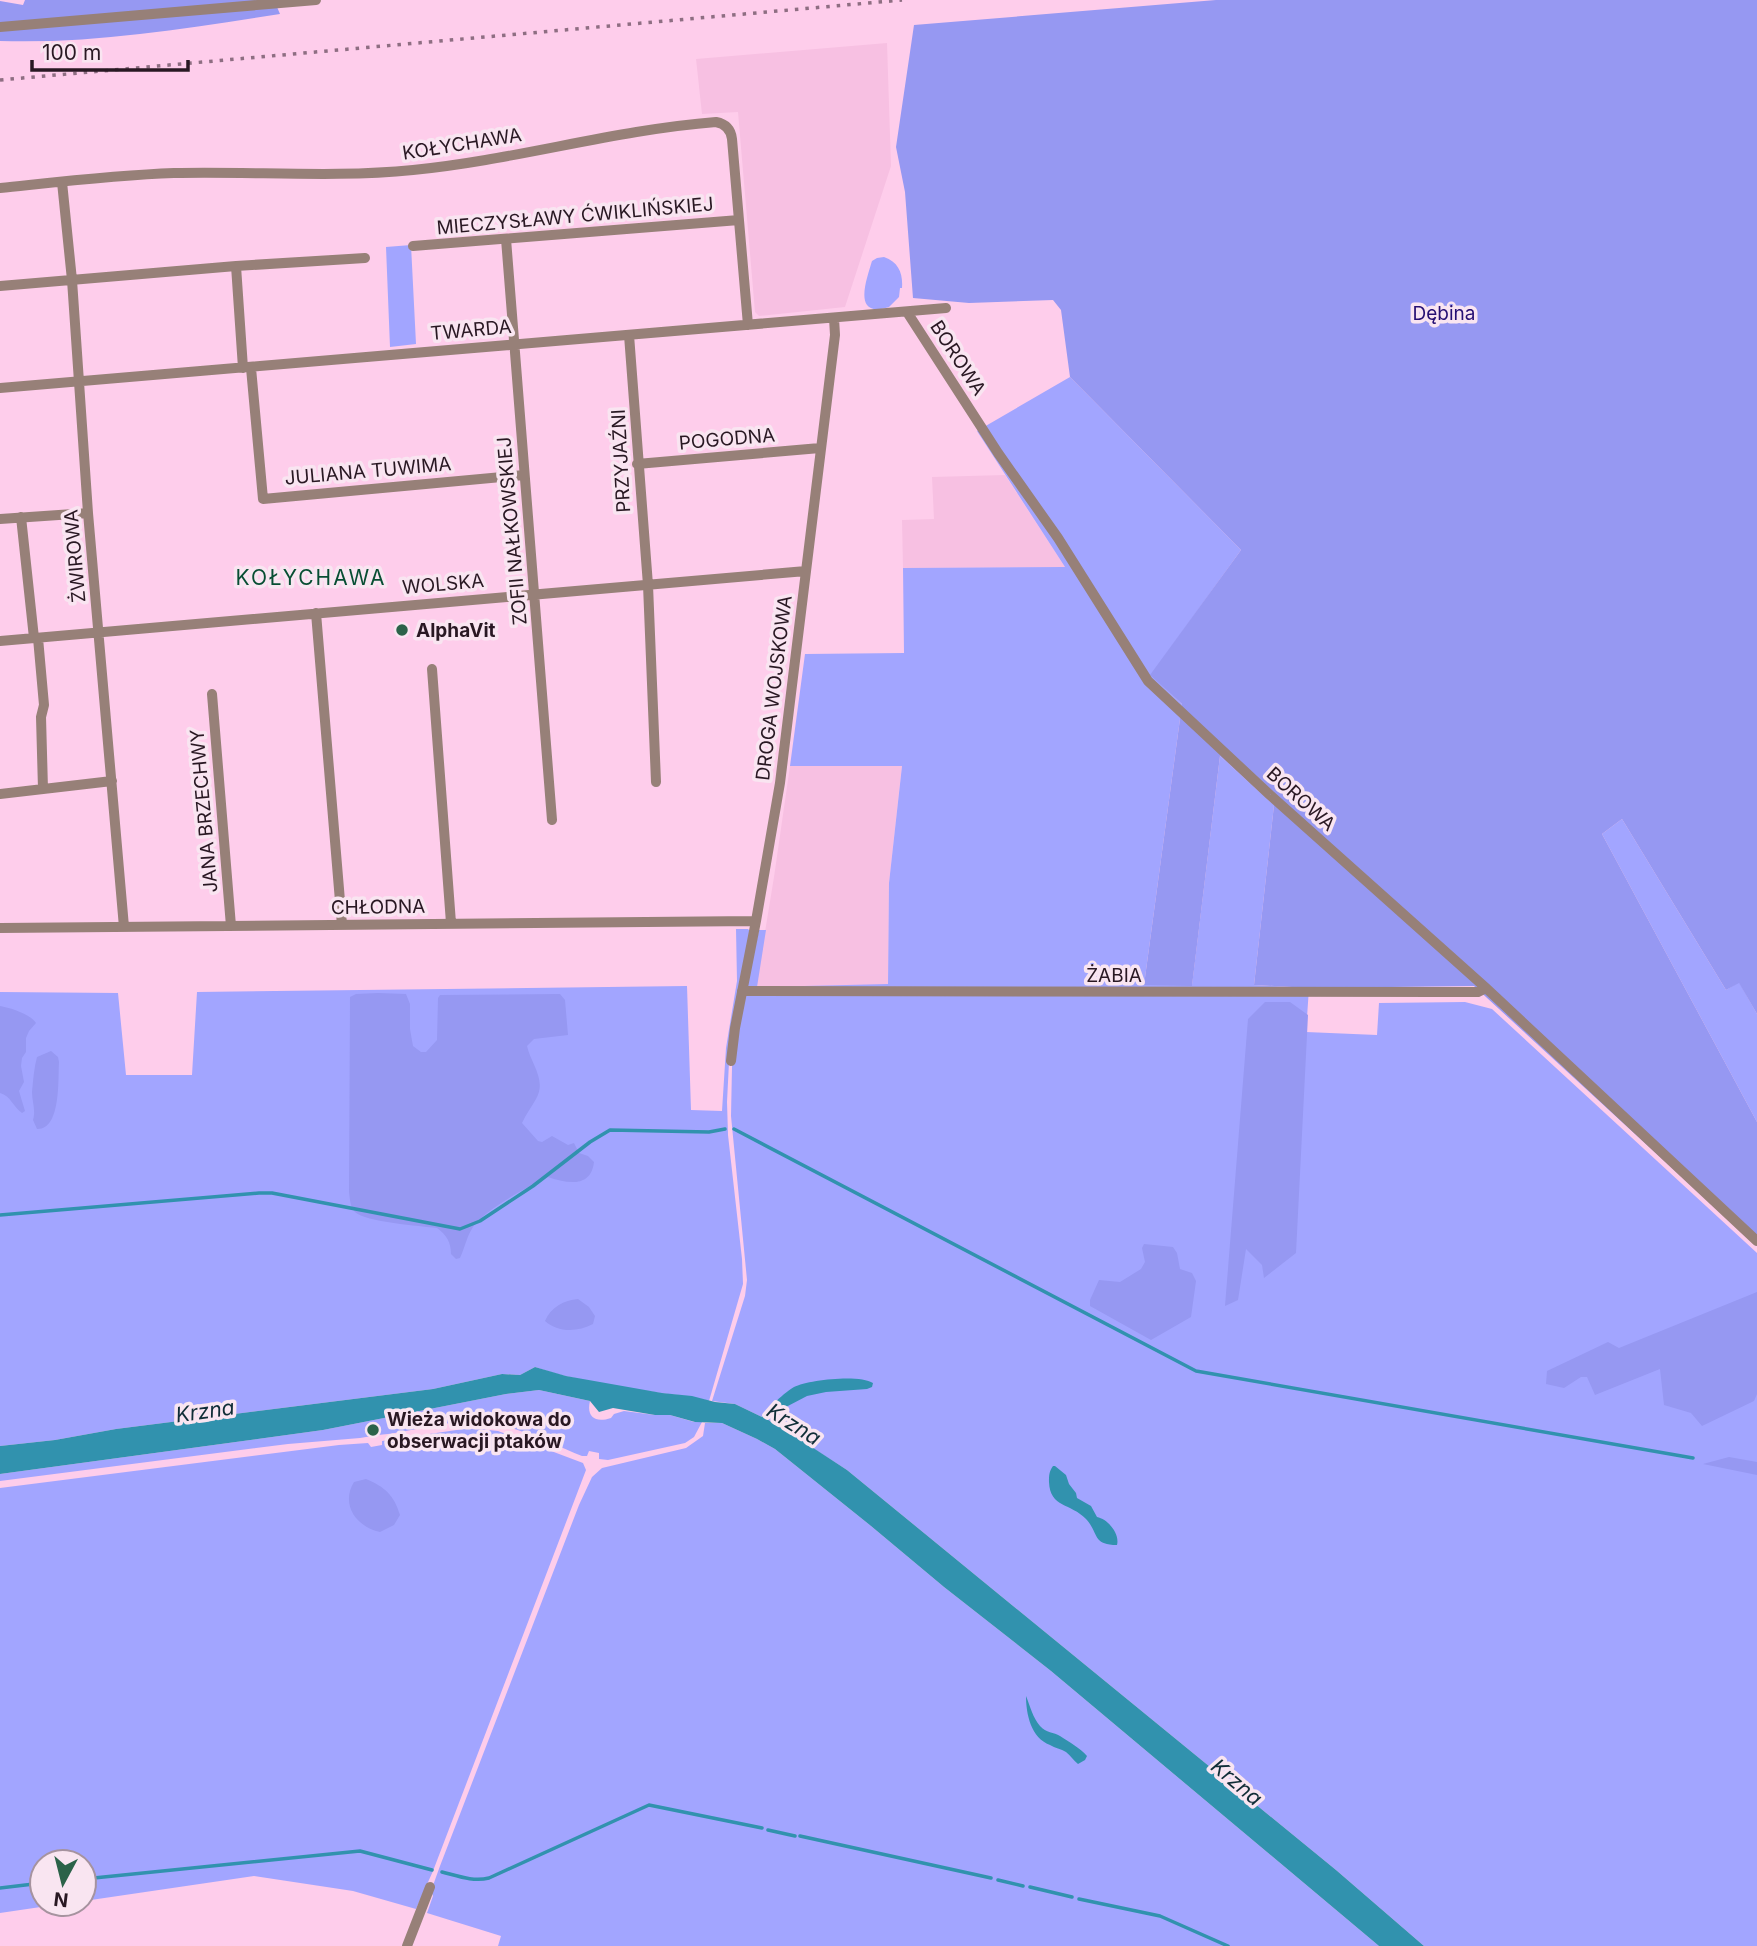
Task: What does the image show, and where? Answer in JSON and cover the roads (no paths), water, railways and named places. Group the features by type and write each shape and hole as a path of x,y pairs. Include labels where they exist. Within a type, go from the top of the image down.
{"street":[{"path":"0,27 316,0"},
{"name":"KOŁYCHAWA","path":"0,188 162,174 411,170 716,122 726,127 732,136 748,324"},
{"name":"ŻWIROWA","path":"62,182 124,927"},
{"name":"MIECZYSŁAWY ĆWIKLIŃSKIEJ","path":"413,246 739,220"},
{"name":"ZOFII NAŁKOWSKIEJ","path":"506,239 552,820"},
{"path":"0,286 365,258"},
{"path":"236,266 247,368"},
{"name":"TWARDA","path":"0,388 946,308"},
{"name":"BOROWA","path":"907,312 998,453 1058,538 1148,681 1270,795 1486,988 1757,1241"},
{"name":"DROGA WOJSKOWA","path":"731,1061 780,783 835,335 834,318"},
{"name":"PRZYJAŹNI","path":"629,335 648,585 656,782"},
{"name":"JULIANA TUWIMA","path":"247,368 263,499 524,475"},
{"name":"POGODNA","path":"637,464 820,449"},
{"path":"0,519 89,513"},
{"path":"21,517 44,705 41,717 43,789"},
{"name":"WOLSKA","path":"0,641 806,570"},
{"path":"316,613 342,925"},
{"path":"432,669 451,923"},
{"name":"JANA BRZECHWY","path":"212,694 231,926"},
{"path":"0,794 112,781"},
{"name":"CHŁODNA","path":"0,928 757,921"},
{"name":"ŻABIA","path":"742,991 1478,992 1486,988"},
{"path":"407,1946 429,1887"}],"waterway":[{"path":"0,1215 272,1193 460,1229 480,1221 610,1130 709,1132 725,1129"},
{"path":"734,1129 1196,1371 1693,1458"},
{"path":"442,1872 471,1879 489,1878 649,1805 762,1828"},
{"path":"768,1830 795,1836"},
{"path":"800,1836 991,1878"},
{"path":"98,1878 360,1851 432,1870"},
{"path":"998,1880 1023,1886"},
{"path":"0,1888 28,1885"},
{"path":"1030,1887 1072,1897"},
{"path":"1079,1899 1160,1916 1228,1946"}],"railway":[{"path":"0,80 902,0"}],"place":[{"name":"AlphaVit","path":"402,630"},
{"name":"Wieża widokowa do obserwacji ptaków","path":"373,1430"}],"district":[{"name":"KOŁYCHAWA","path":"311,577"}],"park label":[{"name":"Dębina","path":"1444,313"}],"water label":[{"name":"Krzna","path":"205,1411"},
{"name":"Krzna","path":"794,1424"},
{"name":"Krzna","path":"1237,1782"}]}
